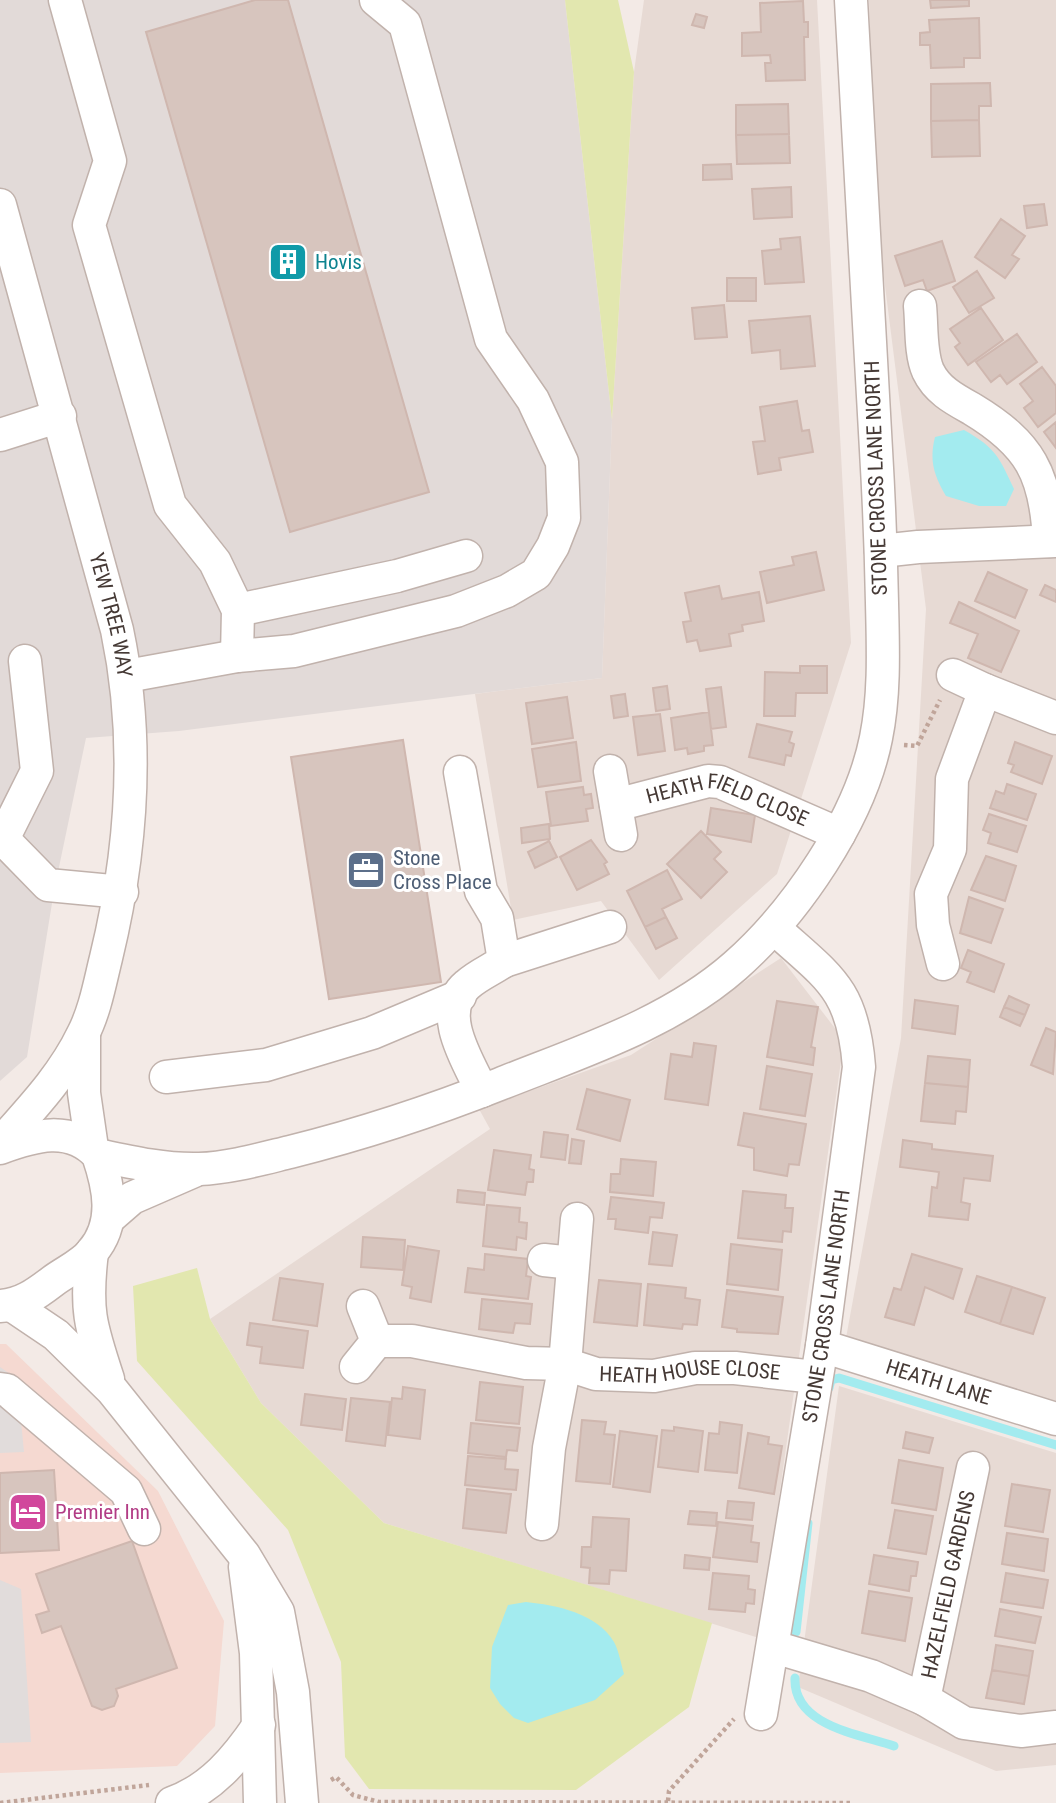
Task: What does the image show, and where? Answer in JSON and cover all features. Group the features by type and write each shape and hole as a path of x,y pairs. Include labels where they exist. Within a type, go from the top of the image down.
{"street":[{"path":"65,0 110,161 89,225 170,505 215,562 238,610 237,656"},
{"path":"127,676 237,656 294,651 457,611 507,591 536,574 553,546 564,518 562,462 533,400 491,339 403,12 376,0"},
{"name":"STONE CROSS LANE NORTH","path":"0,1146 32,1136 66,1135 95,1151 132,1163 199,1169 253,1161 366,1133 482,1091 628,1032 687,1001 732,969 774,928 810,881 839,834 867,770 876,740 882,672 881,551 851,0"},
{"name":"YEW TREE WAY","path":"0,205 106,580 127,676 131,782 122,892 84,1033 84,1093 95,1151 109,1187 108,1218"},
{"path":"881,551 1053,541 1040,475 1027,452 986,417 939,388 927,369 920,306"},
{"path":"0,435 60,416"},
{"path":"238,610 397,576 466,556"},
{"path":"25,661 37,771 1,840 48,885 122,892"},
{"path":"953,675 1056,718"},
{"path":"943,964 933,925 931,894 950,849 952,779 985,690"},
{"name":"HEATH FIELD CLOSE","path":"610,771 619,820 708,781 720,782 839,834"},
{"path":"460,772 481,891 496,918 504,961"},
{"path":"482,1091 454,1029 454,1008 465,986 504,961 610,927"},
{"name":"STONE CROSS LANE NORTH","path":"761,1714 821,1346 859,1067 856,1035 849,1008 831,979 774,928"},
{"path":"166,1077 266,1065 372,1033 460,996"},
{"name":"YEW TREE WAY","path":"0,1146 56,1080 84,1033"},
{"name":"STONE CROSS LANE NORTH","path":"108,1218 132,1198 199,1169"},
{"path":"108,1218 92,1252 87,1299 91,1330 112,1390"},
{"path":"542,1524 549,1448 565,1364 559,1261 576,1219"},
{"path":"7,1306 35,1295 92,1252"},
{"path":"7,1306 56,1335 112,1390 244,1555 278,1612 293,1692 302,1803"},
{"path":"356,1367 377,1341 363,1306"},
{"name":"HEATH HOUSE CLOSE","path":"377,1341 412,1341 526,1363 565,1364 596,1374 654,1376 695,1368 735,1368 815,1377"},
{"name":"HEATH LANE","path":"821,1346 1056,1419"},
{"path":"0,1390 7,1390 125,1491 144,1529"},
{"name":"HAZELFIELD GARDENS","path":"923,1699 973,1468"},
{"path":"244,1555 256,1653 260,1803"},
{"name":"HAZELFIELD GARDENS","path":"774,1647 871,1676 923,1699 964,1723 1021,1731 1056,1727"},
{"path":"164,1793 191,1797 218,1776 259,1725"}],"path":[{"path":"876,740 917,746 953,675"},
{"path":"668,1802 669,1791 742,1710 761,1714"},
{"path":"336,1777 353,1795 379,1802 851,1803"},
{"path":"0,1803 164,1793"}],"shaded area":[{"path":"0,0 565,0 612,420 602,678 179,731 86,738 54,891 27,1057 0,1081"},
{"path":"644,0 817,0 851,643 777,874 659,980 601,901 513,920 475,694 602,678 612,420 634,72"},
{"path":"869,0 1056,0 1056,1404 846,1338 901,1038 926,609 875,207"},
{"path":"781,958 844,1040 759,1638 384,1523 261,1403 210,1319 490,1129 479,1109 631,1055"},
{"path":"0,1344 6,1344 158,1491 224,1621 215,1726 177,1766 0,1773"},
{"path":"0,1367 17,1379 24,1452 0,1453"},
{"path":"839,1386 1056,1453 1056,1765 996,1771 798,1687"},
{"path":"0,1580 21,1589 31,1742 0,1743"}],"green space":[{"path":"565,0 618,0 634,72 612,420"},
{"path":"197,1268 210,1319 261,1403 384,1523 712,1623 689,1707 576,1790 369,1789 345,1757 341,1662 288,1530 137,1361 133,1286"}],"water":[{"path":"964,430 990,448 1004,469 1014,489 1006,506 979,506 946,496 934,468 932,453 935,437"},
{"path":"526,1602 563,1608 597,1624 614,1642 624,1674 595,1700 528,1723 514,1718 500,1704 490,1688 492,1647 508,1605"}],"building":[{"name":"Hovis","path":"255,0 288,0 429,492 290,532 146,32"},
{"path":"930,0 969,0 969,6 931,8"},
{"path":"803,1 804,22 808,22 808,37 804,37 805,80 766,81 765,63 771,63 770,55 742,56 742,33 761,32 760,3"},
{"path":"696,14 707,17 704,28 692,25"},
{"path":"979,18 980,58 964,58 964,67 931,68 930,45 920,45 920,33 930,32 929,20"},
{"path":"990,83 991,106 979,106 979,120 931,121 931,84"},
{"path":"788,104 789,134 736,135 736,105"},
{"path":"979,120 980,156 932,157 931,121"},
{"path":"789,134 790,163 737,164 736,135"},
{"path":"731,164 732,179 703,180 703,165"},
{"path":"791,187 792,217 754,219 752,189"},
{"path":"1044,204 1047,225 1027,228 1024,206"},
{"path":"1001,219 1025,236 1012,255 1019,259 1005,278 975,257"},
{"path":"800,237 804,282 765,284 762,251 781,249 780,239"},
{"path":"942,241 955,281 927,291 923,280 905,286 895,256"},
{"path":"977,271 994,298 969,313 953,287"},
{"path":"727,278 756,278 756,301 727,301"},
{"path":"724,305 727,337 695,339 692,308"},
{"path":"981,308 1003,340 968,365 955,347 960,343 950,329"},
{"path":"810,316 815,366 781,369 780,350 752,353 749,321"},
{"path":"1017,334 1037,362 1007,384 1000,375 991,382 976,362"},
{"path":"1042,367 1056,386 1056,413 1038,427 1024,408 1033,401 1020,384"},
{"path":"797,401 802,431 809,430 813,452 779,458 781,470 758,474 753,442 765,441 760,407"},
{"path":"1056,422 1056,448 1044,432"},
{"path":"816,552 824,590 767,603 760,572 794,565 792,557"},
{"path":"988,572 1027,590 1015,618 975,601"},
{"path":"1045,585 1056,590 1056,602 1040,595"},
{"path":"719,586 722,599 759,592 764,621 742,625 743,631 729,634 731,646 700,651 697,640 687,642 683,622 691,621 685,593"},
{"path":"959,602 1019,631 1001,672 968,658 978,634 950,623"},
{"path":"800,666 827,666 827,693 796,693 795,716 764,716 765,672 800,673"},
{"path":"667,686 670,709 656,711 653,688"},
{"path":"721,687 726,727 711,729 706,689"},
{"path":"625,694 628,716 614,718 611,696"},
{"path":"567,697 573,738 532,744 526,703"},
{"path":"709,712 713,745 704,746 704,751 688,754 687,748 675,750 671,718"},
{"path":"660,714 665,751 638,755 633,717"},
{"path":"757,724 792,732 789,742 794,744 791,756 786,755 784,765 749,757"},
{"name":"Stone Cross Place","path":"403,740 441,982 329,999 291,757"},
{"path":"576,742 581,781 538,787 532,749"},
{"path":"1015,742 1052,756 1042,784 1011,772 1014,765 1008,763"},
{"path":"1007,784 1036,794 1027,820 990,808 996,791 1004,794"},
{"path":"583,787 584,795 591,794 593,808 586,809 588,821 551,826 546,792"},
{"path":"711,808 755,815 751,842 707,834"},
{"path":"989,814 1026,826 1017,852 988,843 991,833 983,830"},
{"path":"549,824 550,839 522,843 521,828"},
{"path":"701,831 721,852 714,859 727,872 701,898 667,864"},
{"path":"591,840 607,862 604,864 609,874 577,890 560,857"},
{"path":"549,841 557,857 535,868 528,852"},
{"path":"986,856 1016,866 1005,901 971,890"},
{"path":"667,870 682,899 662,909 666,917 645,927 627,891"},
{"path":"969,897 1003,909 991,943 960,933"},
{"path":"666,917 677,938 656,949 645,927"},
{"path":"968,950 1004,964 994,992 967,982 971,972 961,968"},
{"path":"1009,996 1029,1005 1025,1015 1004,1007"},
{"path":"915,1000 958,1006 955,1034 912,1028"},
{"path":"777,1001 818,1007 811,1047 815,1048 813,1065 767,1057"},
{"path":"1004,1007 1025,1015 1020,1026 1000,1017"},
{"path":"1046,1028 1056,1032 1053,1074 1031,1065"},
{"path":"694,1043 716,1046 708,1105 665,1099 671,1054 692,1057"},
{"path":"928,1056 970,1060 968,1087 925,1083"},
{"path":"767,1066 812,1074 805,1116 760,1109"},
{"path":"925,1083 968,1087 966,1112 956,1111 955,1124 921,1121"},
{"path":"587,1089 630,1100 620,1141 577,1129"},
{"path":"744,1113 806,1124 799,1165 789,1164 787,1176 754,1170 754,1148 738,1145"},
{"path":"544,1132 568,1135 565,1160 541,1157"},
{"path":"572,1139 584,1141 581,1164 569,1163"},
{"path":"903,1140 932,1144 932,1149 993,1156 990,1181 964,1178 961,1202 970,1204 968,1220 929,1216 932,1187 937,1188 939,1172 900,1167"},
{"path":"494,1150 531,1155 529,1169 534,1170 533,1182 527,1182 525,1195 488,1190"},
{"path":"621,1159 656,1162 653,1196 610,1192 611,1174 620,1174"},
{"path":"458,1190 485,1193 484,1205 457,1202"},
{"path":"743,1191 786,1195 785,1208 793,1208 791,1232 783,1231 782,1242 738,1238"},
{"path":"611,1197 664,1203 662,1218 650,1217 648,1233 615,1229 616,1219 608,1219"},
{"path":"487,1205 520,1208 519,1222 527,1223 526,1239 517,1237 516,1250 483,1246"},
{"path":"653,1232 677,1235 672,1266 649,1264"},
{"path":"363,1237 405,1240 403,1270 361,1267"},
{"path":"731,1244 782,1250 778,1290 727,1284"},
{"path":"408,1246 439,1251 431,1302 410,1298 412,1287 402,1285"},
{"path":"485,1254 528,1259 526,1276 531,1277 528,1299 465,1292 468,1268 484,1270"},
{"path":"912,1254 962,1269 953,1299 925,1287 914,1325 885,1317 894,1288 901,1290"},
{"path":"977,1276 1012,1287 1000,1324 965,1312"},
{"path":"280,1278 323,1284 317,1326 273,1320"},
{"path":"599,1280 641,1284 637,1326 594,1322"},
{"path":"648,1284 686,1288 685,1298 700,1300 697,1325 683,1324 682,1329 644,1325"},
{"path":"1012,1287 1045,1298 1033,1334 1000,1324"},
{"path":"727,1290 783,1297 778,1334 737,1332 737,1329 722,1327"},
{"path":"482,1299 532,1304 530,1324 515,1323 513,1333 479,1329"},
{"path":"250,1323 308,1331 303,1368 260,1363 262,1347 247,1345"},
{"path":"480,1382 523,1387 519,1424 476,1420"},
{"path":"403,1387 425,1390 420,1439 388,1435 392,1398 402,1399"},
{"path":"305,1394 346,1399 342,1430 301,1425"},
{"path":"351,1398 390,1402 385,1446 346,1441"},
{"path":"582,1420 606,1422 604,1434 615,1435 610,1484 576,1481"},
{"path":"720,1422 742,1425 737,1473 705,1470 709,1433 719,1434"},
{"path":"471,1423 520,1428 517,1451 507,1450 506,1457 468,1453"},
{"path":"674,1427 703,1431 698,1472 658,1467 662,1430 674,1431"},
{"path":"620,1431 657,1436 650,1492 613,1487"},
{"path":"906,1432 933,1438 929,1453 903,1448"},
{"path":"748,1433 769,1437 768,1444 782,1446 774,1494 739,1488"},
{"path":"468,1456 506,1459 505,1469 518,1470 516,1490 465,1485"},
{"path":"899,1460 943,1468 936,1510 892,1503"},
{"name":"Premier Inn","path":"54,1470 59,1550 0,1553 0,1473"},
{"path":"1012,1484 1050,1490 1043,1532 1005,1526"},
{"path":"467,1489 511,1494 506,1533 463,1528"},
{"path":"728,1501 754,1503 752,1520 726,1518"},
{"path":"895,1510 933,1516 926,1554 888,1548"},
{"path":"690,1511 717,1513 716,1526 688,1524"},
{"path":"593,1517 629,1519 626,1571 610,1570 609,1584 589,1583 590,1568 581,1567 582,1547 591,1547"},
{"path":"718,1522 753,1526 751,1542 759,1543 757,1562 713,1557"},
{"path":"1007,1533 1048,1539 1044,1571 1002,1564"},
{"path":"132,1541 177,1668 116,1689 118,1696 114,1706 102,1710 92,1706 61,1626 42,1633 36,1615 49,1611 36,1574"},
{"path":"685,1555 710,1558 709,1570 684,1568"},
{"path":"874,1555 918,1562 916,1576 911,1576 909,1591 869,1584"},
{"path":"713,1573 749,1576 748,1589 755,1590 754,1604 746,1603 745,1612 709,1609"},
{"path":"1006,1573 1048,1580 1043,1608 1001,1602"},
{"path":"869,1591 912,1598 905,1641 862,1633"},
{"path":"1000,1609 1041,1617 1035,1643 995,1636"},
{"path":"996,1645 1033,1651 1029,1676 992,1670"},
{"path":"992,1670 1029,1676 1024,1704 986,1698"}],"waterway":[{"path":"829,1388 831,1380 839,1378 1056,1445"},
{"path":"796,1632 808,1523"},
{"path":"795,1678 797,1694 805,1707 816,1717 847,1732 894,1746"}],"place":[{"name":"Hovis","path":"288,262"},
{"name":"Stone Cross Place","path":"366,870"},
{"name":"Premier Inn","path":"28,1512"}]}
